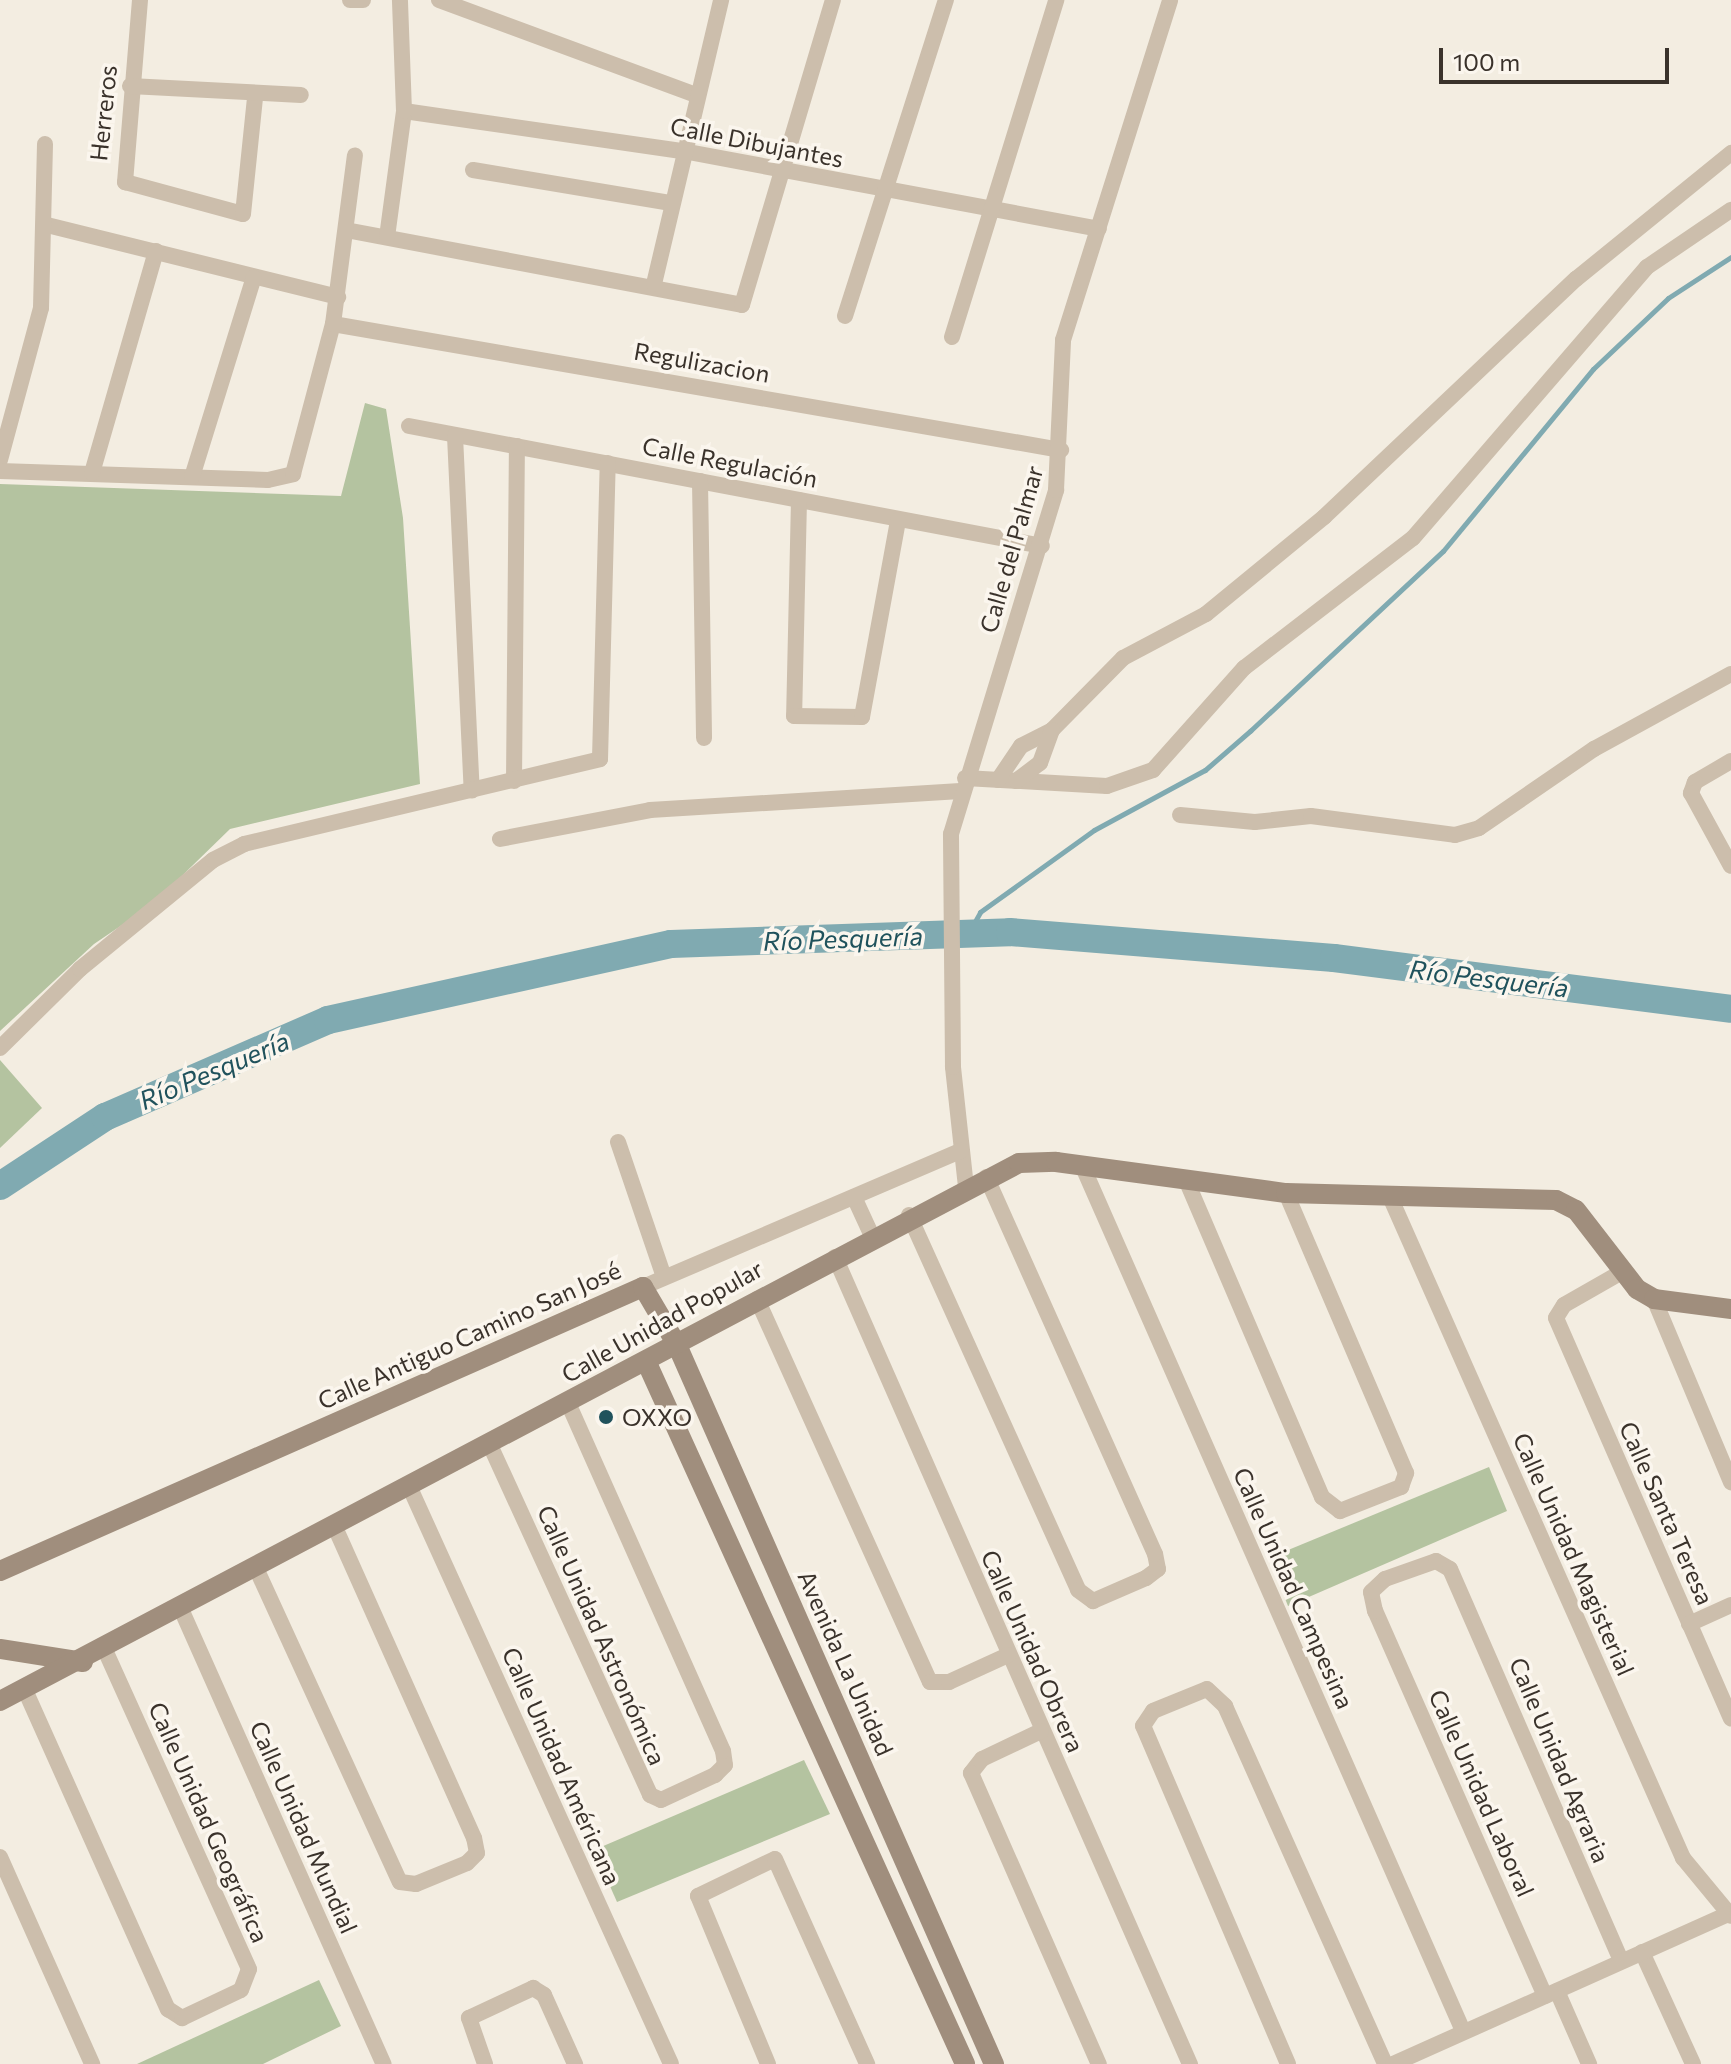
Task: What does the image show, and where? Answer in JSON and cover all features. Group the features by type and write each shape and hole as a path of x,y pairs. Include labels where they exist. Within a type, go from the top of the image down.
{"street":[{"name":"Herreros","path":"140,0 130,86 125,182 237,214 248,203 255,97"},
{"path":"350,0 363,0"},
{"path":"387,237 404,111 400,0"},
{"path":"439,0 696,95"},
{"path":"346,230 654,284 742,305 833,0"},
{"path":"845,316 946,0"},
{"path":"952,337 1056,0"},
{"name":"Calle del Palmar","path":"966,1187 953,1067 947,879 963,784 1042,546 1061,450 1057,368 1170,0"},
{"path":"654,284 717,1"},
{"path":"130,86 255,97 301,95"},
{"name":"Calle Dibujantes","path":"404,111 683,151 883,191 1099,229"},
{"path":"0,460 41,308 47,225 45,144"},
{"path":"998,780 1021,746 1052,730 1123,658 1206,614 1277,558 1576,279 1731,153"},
{"path":"0,471 268,480 293,474 299,462 333,324 355,155"},
{"path":"473,170 671,203"},
{"path":"500,839 650,810 998,780 1107,786 1153,770 1244,668 1413,538 1647,267 1731,210"},
{"path":"47,225 338,297"},
{"path":"92,473 156,251"},
{"path":"192,477 254,277"},
{"name":"Regulizacion","path":"333,324 1061,450"},
{"name":"Calle Regulación","path":"409,426 1042,546"},
{"path":"455,436 472,791"},
{"path":"514,781 517,446"},
{"path":"0,1048 80,969 213,860 244,844 600,759 608,463"},
{"path":"700,481 704,738"},
{"path":"799,500 794,716 862,717 898,520"},
{"path":"1180,815 1255,822 1311,816 1455,835 1479,828 1594,749 1731,674"},
{"path":"1016,781 1040,763 1052,730"},
{"path":"1730,866 1691,793 1695,782 1731,761"},
{"path":"618,1142 664,1277"},
{"name":"Calle Antiguo Camino San José","path":"0,1571 664,1277 961,1151"},
{"name":"Calle Unidad Popular","path":"0,1701 83,1662 410,1488 677,1345 909,1215 986,1177 1036,1160 1286,1193 1567,1203 1620,1273"},
{"name":"Calle Unidad Campesina","path":"1082,1165 1463,2031"},
{"path":"909,1215 1078,1590 1093,1601 1146,1578 1158,1569 1155,1554 986,1177"},
{"path":"1187,1182 1322,1497 1340,1511 1394,1492 1406,1482 1403,1464 1286,1193"},
{"path":"854,1197 872,1236"},
{"name":"Calle Unidad Magisterial","path":"1391,1199 1683,1858 1730,1915"},
{"name":"Calle Unidad Obrera","path":"835,1257 1190,2064"},
{"path":"1620,1273 1654,1299 1731,1482"},
{"name":"Calle Santa Teresa","path":"1620,1273 1564,1305 1558,1327 1731,1718"},
{"name":"Avenida La Unidad","path":"643,1287 677,1345 994,2064"},
{"path":"757,1299 924,1673 937,1684 1008,1655"},
{"path":"1654,1299 1731,1309"},
{"path":"646,1361 965,2064"},
{"name":"Calle Unidad Astronómica","path":"490,1445 650,1795 661,1800 715,1775 725,1765 723,1751 568,1403"},
{"name":"Calle Unidad Américana","path":"410,1488 671,2064"},
{"path":"256,1568 396,1876 410,1886 467,1863 477,1853 474,1838 335,1527"},
{"name":"Calle Unidad Agraria","path":"1375,1611 1371,1592 1385,1579 1436,1561 1455,1578 1621,1961"},
{"path":"1689,1624 1731,1605"},
{"name":"Calle Unidad Mundial","path":"181,1609 384,2064"},
{"name":"Calle Unidad Laboral","path":"1375,1611 1551,1993"},
{"path":"0,1649 83,1662"},
{"name":"Calle Unidad Geográfica","path":"25,1690 176,2016 241,1990 251,1976 105,1650"},
{"path":"1288,2064 1145,1734 1146,1716 1197,1692 1215,1690 1225,1706 1385,2064"},
{"path":"1041,1731 973,1766 974,1786 1099,2064"},
{"path":"0,1857 92,2064"},
{"path":"768,2064 698,1896 775,1859 867,2064"},
{"path":"1393,2064 1730,1915"},
{"path":"1642,1952 1693,2064"},
{"path":"485,2064 469,2018 539,1989 575,2064"},
{"path":"1551,1993 1589,2064"}],"green space":[{"path":"365,403 386,409 403,518 420,784 230,829 153,904 94,944 0,1031 0,484 341,496"},
{"path":"0,1060 42,1108 0,1148"},
{"path":"1489,1467 1507,1511 1288,1606 1269,1558"},
{"path":"804,1760 830,1814 617,1902 594,1850"},
{"path":"319,1980 341,2026 263,2064 137,2064"}],"waterway":[{"path":"968,934 980,912 1094,830 1205,770 1250,731 1443,551 1593,369 1668,298 1731,257"},
{"name":"Río Pesquería","path":"0,1186 105,1117 328,1020 671,944 1010,932 1334,958 1731,1009"}],"place":[{"name":"OXXO","path":"606,1417"}]}
